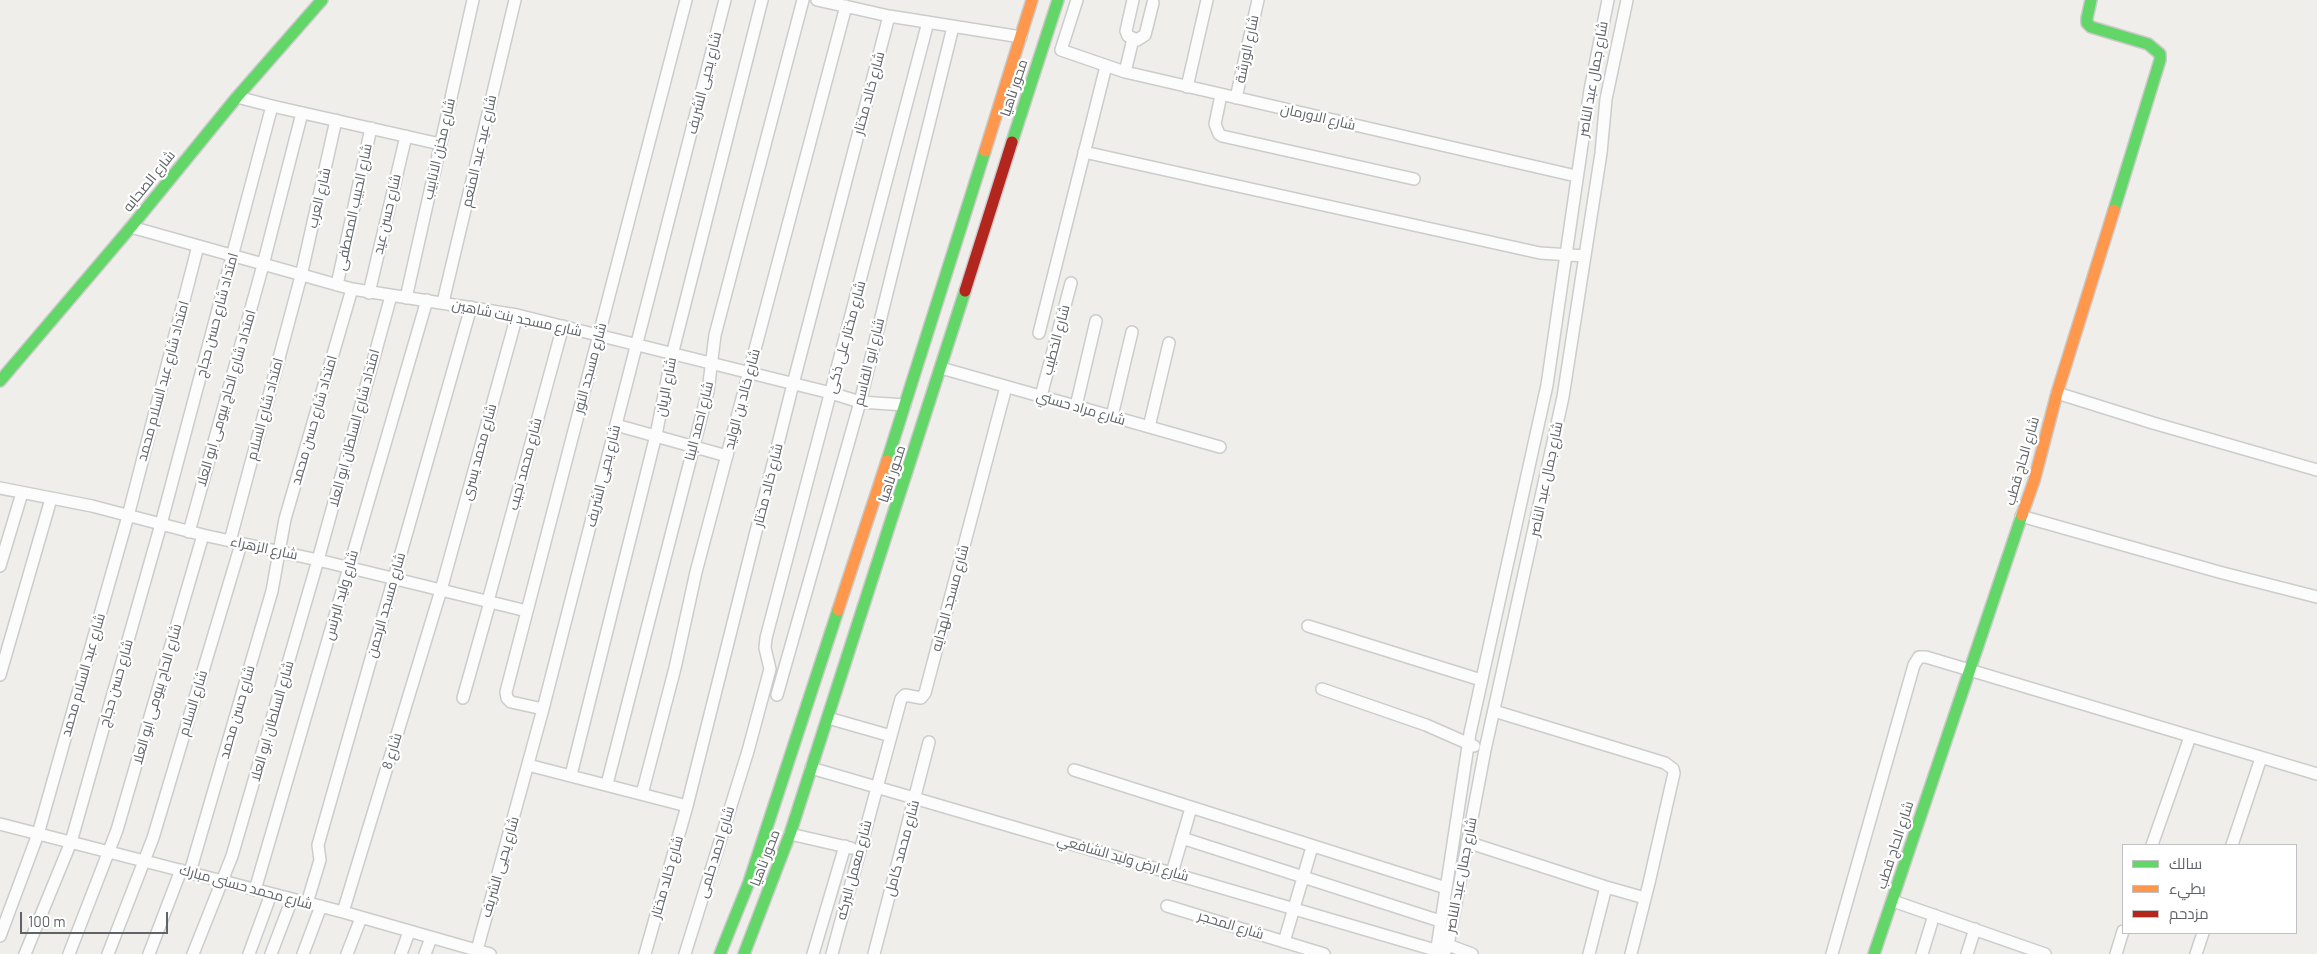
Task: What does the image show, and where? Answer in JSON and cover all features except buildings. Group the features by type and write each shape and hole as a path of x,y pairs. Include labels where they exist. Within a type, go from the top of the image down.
{"main road":[{"name":"شارع الصحابه","path":"0,382 131,227 237,97 322,0"},
{"name":"محور ناهيا","path":"720,954 749,882 905,405 1032,0"},
{"name":"محور ناهيا","path":"744,954 790,834 1058,0"},
{"name":"شارع الحاج قطب","path":"1874,954 2039,464 2057,393 2160,60 2160,54 2148,44 2092,27 2088,23 2087,18 2091,0"},
{"path":"1003,93 1025,101"}],"street":[{"name":"شارع مخزن الانابيب","path":"406,298 473,0"},
{"name":"شارع عيد عبد المنعم","path":"443,302 515,0"},
{"name":"شارع مسجد النور","path":"543,709 511,702 506,695 686,0"},
{"name":"شارع يحيى الشريف","path":"477,950 543,709 725,0"},
{"name":"شارع الريان","path":"571,775 656,435 672,354 762,0"},
{"name":"شارع احمد البنا","path":"607,784 710,382 715,336 803,0"},
{"path":"817,0 889,16 1021,37"},
{"name":"شارع الاورمان","path":"1077,0 1061,50 1106,66 1186,87 1576,176"},
{"path":"1133,0 1126,31 1128,36 1133,39 1140,40 1145,35 1153,3"},
{"path":"1186,87 1207,0"},
{"name":"شارع الورشة","path":"1236,98 1258,0"},
{"name":"شارع جمال عبد الناصر","path":"1441,951 1440,920 1468,744 1480,680 1546,385 1567,255 1576,176 1591,82 1608,0"},
{"name":"شارع جمال عبد الناصر","path":"1441,951 1467,842 1485,750 1563,397 1601,153 1606,99 1627,0"},
{"name":"شارع خالد بن الوليد","path":"642,794 727,456 846,6"},
{"name":"شارع خالد مختار","path":"645,954 687,806 793,384 889,16"},
{"name":"شارع مختار على ذكى","path":"748,750 770,669 766,652 766,638 928,22"},
{"name":"شارع ابو القاسم","path":"777,695 860,402 953,27"},
{"path":"1125,72 1133,39"},
{"path":"1039,333 1106,66"},
{"path":"1221,95 1215,124 1219,134 1222,136 1414,179"},
{"path":"237,97 440,144"},
{"name":"امتداد شارع حسن حجاج","path":"161,524 272,106"},
{"name":"امتداد شارع الحاج بيومى ابو العلا","path":"190,532 264,265 302,113"},
{"name":"شارع العرب","path":"301,276 336,120"},
{"name":"شارع الحبيب المصطفى","path":"336,285 371,128"},
{"name":"شارع حسن عيد","path":"370,293 406,136"},
{"path":"1084,152 1540,253 1585,256"},
{"name":"شارع مسجد بنت شاهين","path":"131,227 352,289 390,296 471,306 517,315 831,393 860,402 905,405"},
{"name":"امتداد شارع عبد السلام محمد","path":"128,516 198,246"},
{"name":"امتداد شارع السلام","path":"235,543 301,276"},
{"name":"شارع الخطيب","path":"1041,396 1071,283"},
{"name":"امتداد شارع حسن محمد","path":"280,552 285,519 352,289"},
{"name":"امتداد شارع السلطان ابو العلا","path":"318,560 390,296"},
{"name":"شارع وليد البرنس","path":"255,890 427,300"},
{"name":"شارع مسجد الرحمن","path":"307,903 320,860 318,845 471,306"},
{"name":"شارع محمد يسرى","path":"441,590 517,315"},
{"path":"1076,406 1096,321"},
{"name":"شارع محمد نجيب","path":"463,698 563,326"},
{"path":"1112,416 1132,332"},
{"path":"1149,427 1169,343"},
{"name":"شارع مراد حسني","path":"941,368 1220,448"},
{"name":"شارع مسجد الهدايه","path":"877,787 902,697 907,695 921,698 925,693 1006,387"},
{"path":"2057,393 2153,423 2317,470"},
{"path":"616,425 727,456"},
{"name":"شارع الزهراء","path":"0,488 77,503 235,543 318,560 527,611"},
{"path":"0,566 22,493"},
{"path":"0,675 51,499"},
{"name":"شارع عبد السلام محمد","path":"0,936 38,834 128,516"},
{"path":"2021,516 2219,572 2317,597"},
{"name":"شارع حسن حجاج","path":"25,954 71,842 161,524"},
{"name":"شارع الحاج بيومى ابو العلا","path":"69,954 110,851 203,535"},
{"name":"شارع السلام","path":"108,954 144,861 235,543"},
{"name":"شارع حسن محمد","path":"148,954 185,871 275,580 280,552"},
{"name":"شارع السلطان ابو العلا","path":"193,954 232,856 318,560"},
{"name":"شارع 8","path":"343,912 441,590"},
{"path":"1308,626 1480,680"},
{"path":"1832,954 1917,659 1926,657 2317,774"},
{"path":"1322,689 1432,727 1485,750"},
{"path":"1494,711 1670,766 1674,773 1631,954"},
{"path":"828,718 891,736"},
{"path":"2152,844 2190,737"},
{"name":"شارع محمد كامل","path":"874,954 929,742"},
{"path":"748,750 760,753"},
{"name":"شارع احمد حلمى","path":"685,954 748,750"},
{"path":"2232,844 2261,758"},
{"path":"528,765 687,806"},
{"name":"شارع ارض وليد الشافعي","path":"811,768 1441,951 1472,954"},
{"path":"1074,770 1446,888"},
{"name":"شارع معمل البركه","path":"832,954 877,787"},
{"path":"1172,873 1191,808"},
{"name":"شارع محمد حسنى مبارك","path":"0,824 343,912 431,938 460,950 477,950 490,954"},
{"path":"790,834 860,851"},
{"path":"1182,838 1440,920"},
{"path":"1467,842 1645,898"},
{"path":"813,954 845,846"},
{"path":"1284,942 1312,847"},
{"path":"1589,954 1606,887"},
{"path":"248,954 271,894"},
{"path":"271,954 292,899"},
{"path":"1893,900 2010,942 2028,951 2045,954"},
{"path":"302,954 321,906"},
{"name":"شارع المحجر","path":"1167,906 1324,954"},
{"path":"1922,954 1934,915"},
{"path":"347,954 361,918"},
{"path":"1967,954 1975,929"},
{"path":"401,954 409,932"},
{"path":"2116,954 2122,934"},
{"path":"2196,954 2203,934"},
{"path":"425,954 431,938"},
{"path":"2007,954 2010,942"}],"traffic: fast":[{"path":"0,381 131,227 237,97 322,0"},
{"path":"1012,142 1058,0"},
{"path":"2091,0 2087,18 2087,23 2091,27 2148,44 2160,54 2160,60 2114,210"},
{"path":"887,461 985,151"},
{"path":"744,954 790,834 965,291"},
{"path":"1874,954 2022,515"},
{"path":"720,954 749,882 838,610"}],"traffic: slow":[{"path":"985,151 1032,0"},
{"path":"2022,515 2034,481 2057,393 2114,210"},
{"path":"838,610 887,461"}],"traffic: jam":[{"path":"965,291 1012,142"}]}
